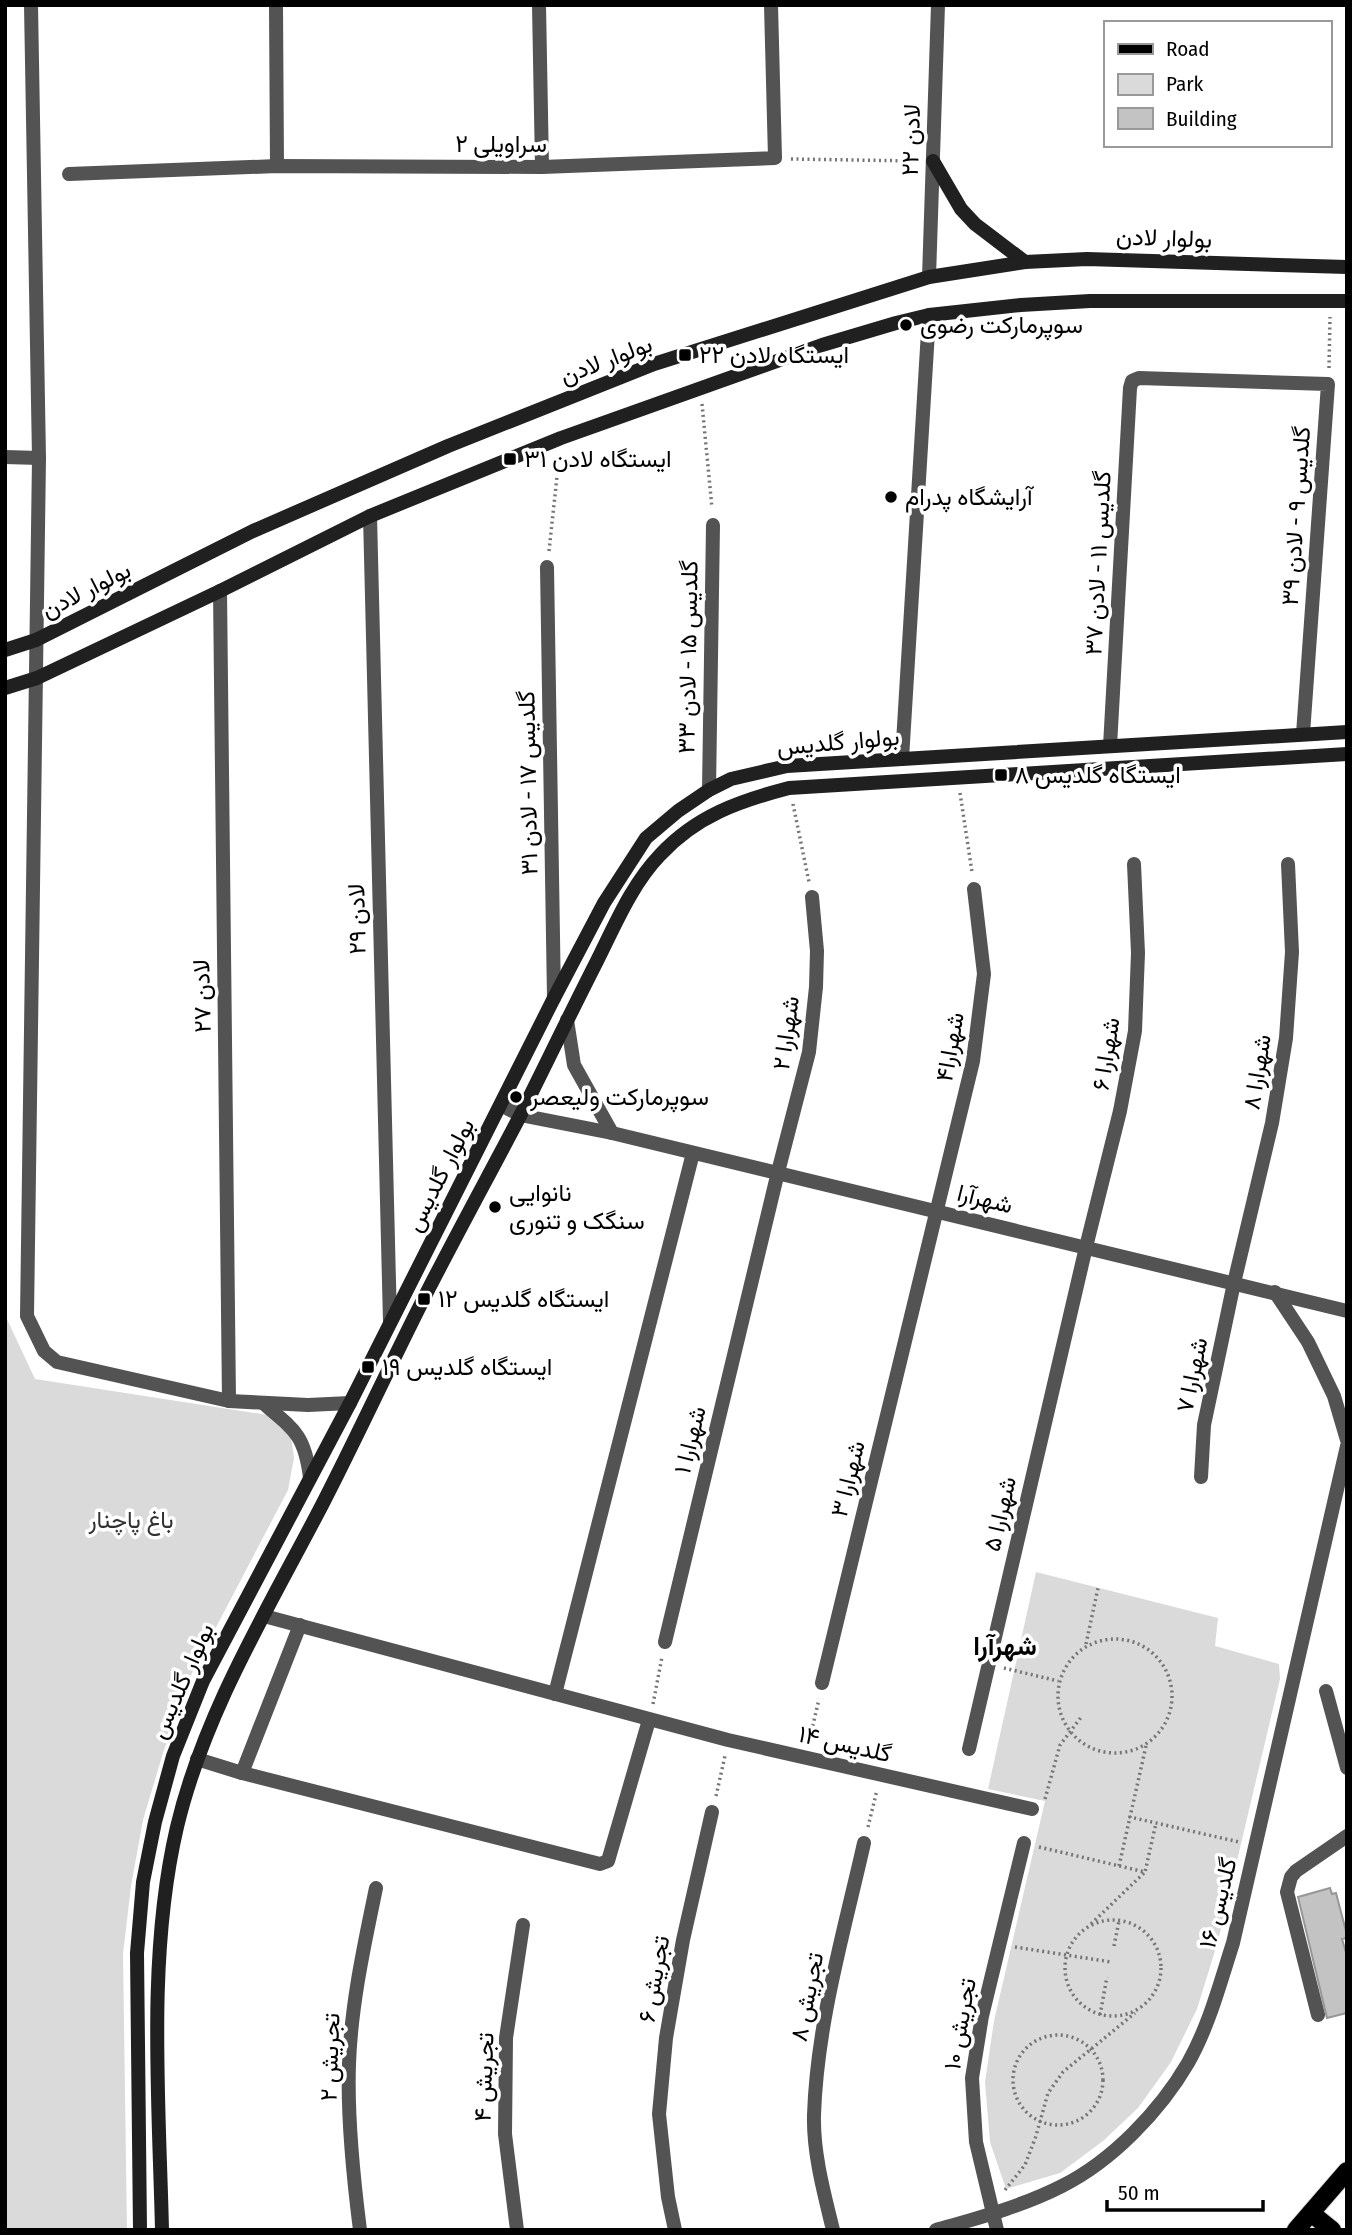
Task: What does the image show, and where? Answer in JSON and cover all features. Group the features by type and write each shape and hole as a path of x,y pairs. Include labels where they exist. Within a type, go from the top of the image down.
{"main road":[{"path":"1296,2230 1347,2171"},
{"path":"1311,2213 1332,2230"}],"street":[{"path":"31,5 39,458 27,1316 44,1351 57,1362 229,1401 308,1405 350,1403"},
{"path":"276,5 276,166"},
{"path":"539,5 542,167"},
{"path":"771,5 775,158"},
{"name":"لادن ۲۲","path":"929,277 938,5"},
{"name":"سراویلی ۲","path":"69,174 276,166 542,167 775,158"},
{"path":"933,161 968,217 1025,262"},
{"name":"بولوار لادن","path":"5,650 36,640 253,531 448,446 654,364 929,277 1025,262 1087,258 1347,267"},
{"path":"5,688 37,678 370,516 561,438 822,345 929,315 1021,304 1090,301 1347,301"},
{"path":"902,759 929,315"},
{"name":"گلدیس ۱۱ - لادن ۳۷","path":"1110,746 1132,382 1139,377 1328,384"},
{"name":"گلدیس ۹ - لادن ۳۹","path":"1303,734 1328,384"},
{"path":"5,457 39,458"},
{"name":"لادن ۲۹","path":"370,516 390,1322"},
{"name":"گلدیس ۱۵ - لادن ۳۳","path":"709,790 713,525"},
{"name":"گلدیس ۱۷ - لادن ۳۱","path":"547,567 554,998"},
{"name":"لادن ۲۷","path":"220,591 229,1401"},
{"name":"بولوار گلدیس","path":"141,2230 137,1953 143,1882 155,1822 173,1756 202,1681 350,1403 604,903 646,838 709,790 732,779 787,766 1347,732"},
{"name":"بولوار گلدیس","path":"162,2230 159,1955 166,1886 177,1827 198,1759 226,1692 424,1299 624,907 658,856 686,830 716,812 744,800 789,789 1347,754"},
{"name":"شهرارا ۶","path":"1086,1247 1120,1111 1135,1031 1138,953 1134,864"},
{"name":"شهرارا ۸","path":"1234,1283 1272,1123 1286,1038 1292,952 1288,864"},
{"name":"شهرارا۴","path":"936,1210 973,1061 984,974 974,889"},
{"name":"شهرارا ۲","path":"778,1172 809,1052 817,951 812,897"},
{"path":"567,1020 574,1065 612,1133"},
{"name":"شهرآرا","path":"501,1105 520,1115 612,1133 778,1172 1347,1311"},
{"path":"555,1694 693,1153"},
{"name":"شهرارا ۱","path":"665,1642 778,1172"},
{"name":"شهرارا ۳","path":"822,1683 936,1210"},
{"name":"شهرارا ۵","path":"969,1749 1086,1247"},
{"name":"شهرارا ۷","path":"1201,1477 1204,1425 1234,1283"},
{"path":"1275,1292 1314,1353 1334,1396 1347,1440"},
{"path":"264,1404 297,1432 307,1455 310,1478"},
{"name":"گلدیس ۱۶","path":"936,2230 992,2214 1063,2186 1110,2154 1149,2117 1188,2063 1211,2011 1233,1943 1347,1446"},
{"name":"گلدیس ۱۴","path":"264,1616 728,1740 1032,1809"},
{"path":"242,1773 300,1625"},
{"path":"1326,1691 1347,1768"},
{"path":"198,1759 242,1773 600,1864 608,1861 649,1720"},
{"name":"تجریش ۶","path":"675,2230 668,2197 659,2114 666,2038 683,1940 712,1812"},
{"path":"1318,2015 1287,1892 1291,1877 1296,1871 1347,1836"},
{"name":"تجریش ۸","path":"833,2230 821,2181 814,2117 819,2057 831,1990 864,1843"},
{"name":"تجریش ۱۰","path":"997,2230 976,2142 972,2078 982,2016 1024,1843"},
{"name":"تجریش ۲","path":"360,2230 351,2134 349,2063 357,1984 376,1888"},
{"name":"تجریش ۴","path":"517,2230 505,2134 506,2038 523,1925"}],"path":[{"path":"775,158 933,161"},
{"path":"1328,384 1331,300"},
{"path":"701,388 713,525"},
{"path":"547,567 561,438"},
{"path":"958,777 974,889"},
{"path":"789,789 812,897"},
{"path":"1086,1646 1098,1588"},
{"path":"1107,1638 1130,1640 1150,1649 1165,1666 1172,1688 1171,1710 1161,1731 1147,1743 1123,1753 1101,1752 1080,1742 1065,1725 1058,1704 1059,1681 1069,1661 1086,1646 1107,1638"},
{"path":"649,1720 665,1642"},
{"path":"989,1664 1059,1681"},
{"path":"806,1759 822,1683"},
{"path":"1032,1809 1045,1801 1060,1745 1082,1716"},
{"path":"712,1812 728,1740"},
{"path":"1119,1866 1147,1743"},
{"path":"864,1843 880,1776"},
{"path":"1130,1817 1255,1845"},
{"path":"1137,2011 1119,2017 1100,2015 1083,2006 1071,1992 1065,1973 1067,1954 1076,1938 1144,1872 1156,1823"},
{"path":"1024,1843 1144,1872"},
{"path":"992,2214 1006,2189 1025,2165 1048,2093 1063,2072 1152,1999 1160,1982 1162,1963 1156,1945 1144,1930 1119,1921 1108,1920 1090,1925"},
{"path":"1114,1947 1119,1921"},
{"path":"999,1945 1111,1962"},
{"path":"1100,2015 1107,1977"},
{"path":"1059,2034 1076,2038 1091,2049 1100,2064 1104,2081 1100,2099 1090,2113 1075,2123 1057,2126 1040,2122 1025,2112 1016,2097 1013,2079 1016,2062 1027,2047 1042,2038 1059,2034"}],"green space":[{"name":"باغ پاچنار","path":"5,1315 35,1379 268,1415 290,1430 294,1458 288,1490 192,1673 163,1753 143,1820 131,1886 123,1954 127,2230 5,2230"},
{"path":"1036,1572 1218,1618 1215,1646 1279,1664 1280,1679 1218,1941 1197,2009 1171,2062 1138,2108 1103,2141 1060,2173 1006,2189 990,2142 985,2082 994,2021 1045,1801 988,1789"}],"building":[{"path":"1330,1888 1332,1894 1336,1893 1347,1935 1347,1938 1342,1939 1347,1956 1347,2013 1327,2018 1298,1897"}],"place":[{"name":"سوپرمارکت رضوی","path":"906,325"},
{"name":"ایستگاه لادن ۲۲","path":"685,355"},
{"name":"ایستگاه لادن ۳۱","path":"510,459"},
{"name":"آرایشگاه پدرام","path":"891,497"},
{"name":"ایستگاه گلدیس ۸","path":"1001,775"},
{"name":"سوپرمارکت ولیعصر","path":"516,1097"},
{"name":"نانوایی سنگک و تنوری","path":"495,1207"},
{"name":"ایستگاه گلدیس ۱۲","path":"424,1299"},
{"name":"ایستگاه گلدیس ۱۹","path":"368,1367"}],"district":[{"name":"شهرآرا","path":"1005,1646"}]}
